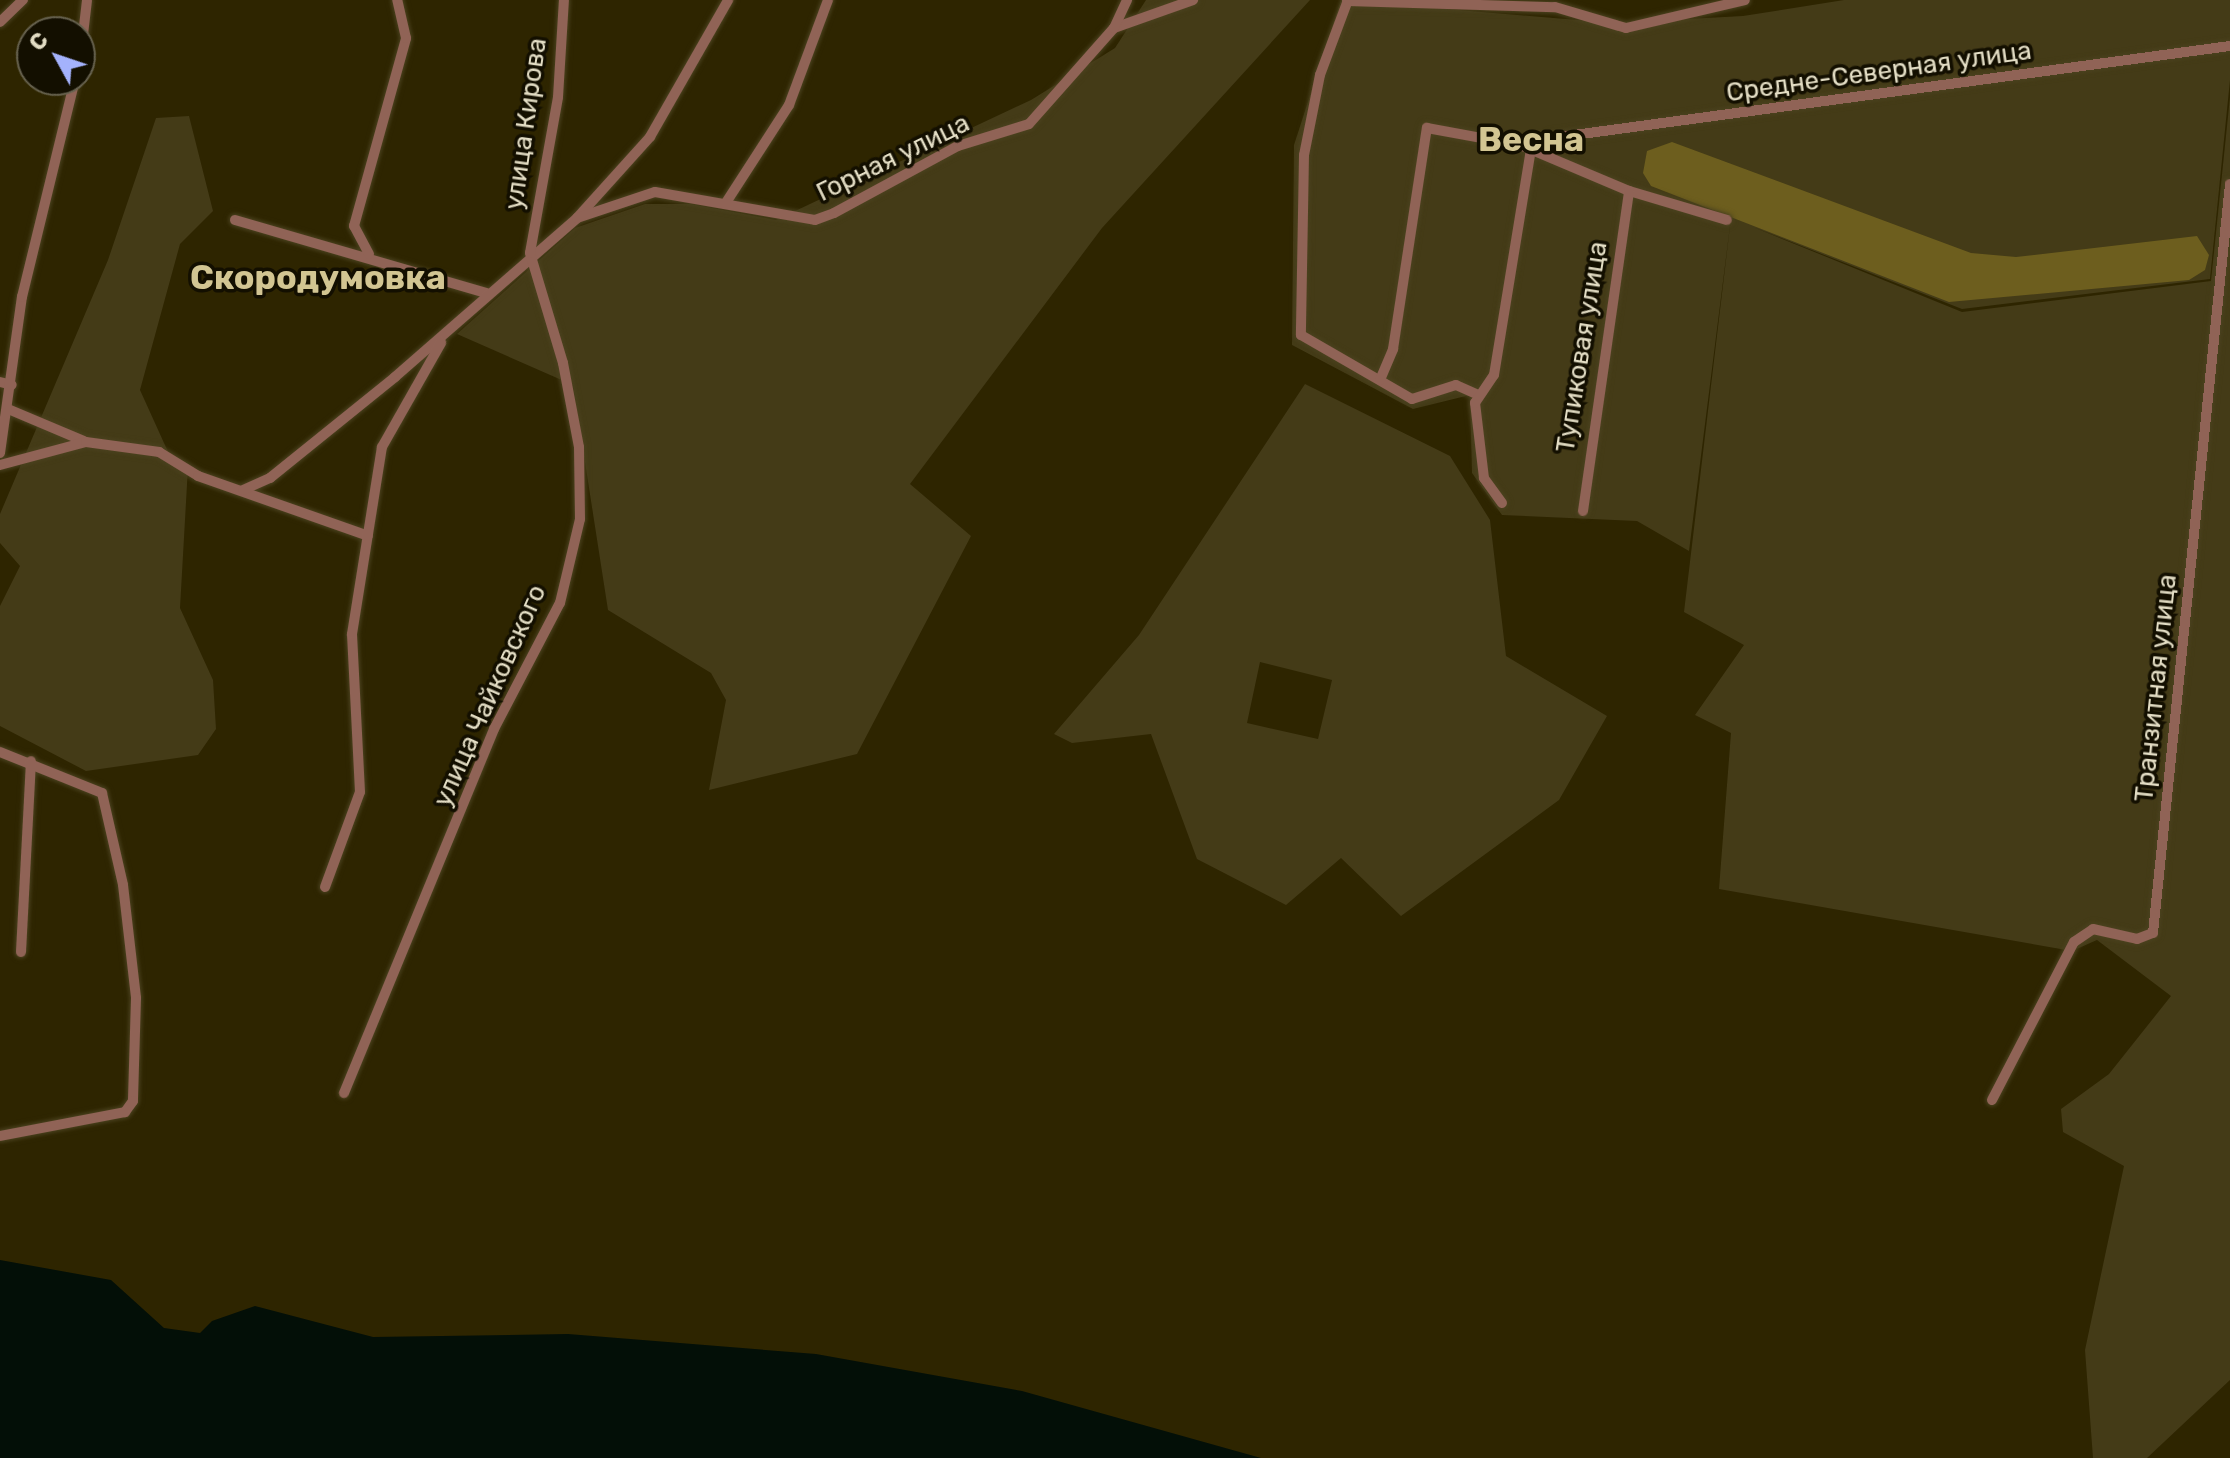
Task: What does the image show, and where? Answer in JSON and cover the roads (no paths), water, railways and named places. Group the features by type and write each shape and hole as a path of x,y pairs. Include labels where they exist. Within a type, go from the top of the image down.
{"street":[{"path":"0,22 23,0"},
{"path":"369,254 354,226 406,38 397,0"},
{"name":"улица Кирова","path":"530,253 558,97 564,0"},
{"path":"577,218 650,137 728,0"},
{"path":"727,201 789,105 828,0"},
{"name":"Горная улица","path":"243,490 270,478 449,331 530,253 577,218 655,192 727,201 815,220 834,213 958,146 1029,124 1114,28 1127,0"},
{"path":"1114,28 1193,0"},
{"path":"1478,395 1456,385 1412,399 1307,344 1299,323 1304,155 1320,75 1348,0 1555,7 1626,28 1745,0"},
{"name":"Средне-Северная улица","path":"1536,151 1552,138 2230,46"},
{"path":"0,453 22,297 71,96"},
{"path":"1380,380 1393,349 1427,128 1536,151 1629,191 1727,220"},
{"path":"1502,503 1484,478 1478,395 1494,375 1536,151"},
{"name":"Транзитная улица","path":"1992,1100 2074,942 2093,929 2137,939 2153,933 2230,184"},
{"name":"Тупиковая улица","path":"1583,511 1629,191"},
{"path":"235,220 369,254 487,293"},
{"name":"улица Чайковского","path":"344,1093 494,729 549,630 580,519 579,447 563,363 530,253"},
{"path":"325,887 360,792 352,634 391,424 449,331"},
{"path":"0,382 12,385"},
{"path":"8,409 86,442 159,452 243,490 368,536"},
{"path":"0,465 86,442"},
{"path":"0,752 31,761 102,793 123,885 136,998 133,1101 117,1118 0,1136"},
{"path":"21,952 31,761"}],"district":[{"name":"Весна","path":"1531,140"},
{"name":"Скородумовка","path":"318,278"}]}
